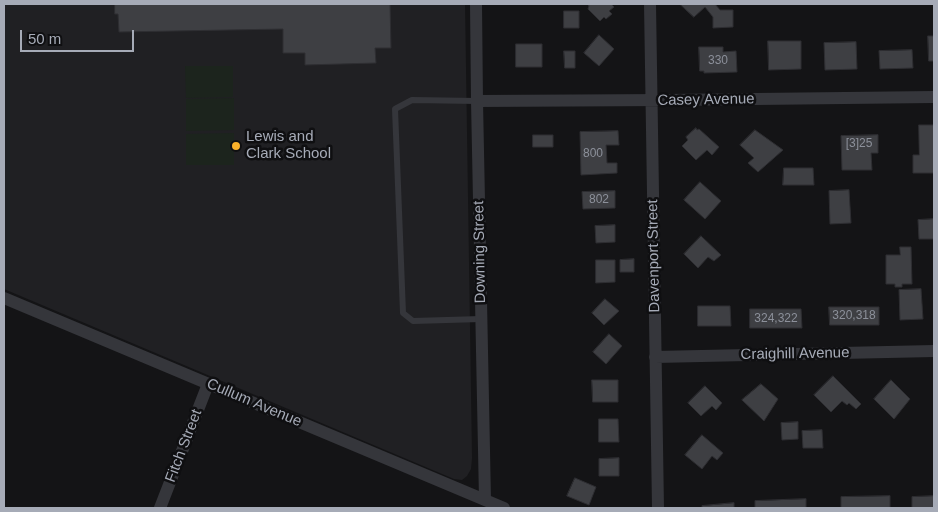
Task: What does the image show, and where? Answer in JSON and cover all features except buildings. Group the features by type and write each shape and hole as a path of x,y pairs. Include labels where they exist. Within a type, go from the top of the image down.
{"street":[{"name":"Downing Street","path":"476,4 484,500"},
{"name":"Davenport Street","path":"650,4 658,508"},
{"name":"Casey Avenue","path":"477,101 934,96"},
{"name":"Cullum Avenue","path":"4,298 504,508"},
{"name":"Craighill Avenue","path":"655,357 934,352"},
{"name":"Fitch Street","path":"160,508 208,384"}],"lane":[{"path":"477,101 412,100 395,109 402,313 413,321 481,320"}],"shaded area":[{"name":"Lewis and Clark School","path":"4,4 465,4 472,458 471,469 467,476 462,480 454,479 4,289"},
{"path":"185,66 233,66 233,97 186,98"},
{"path":"234,98 234,130 186,131 186,99"},
{"path":"234,133 234,165 186,165 186,134"}],"place":[{"name":"Lewis and Clark School","path":"236,146"}]}
